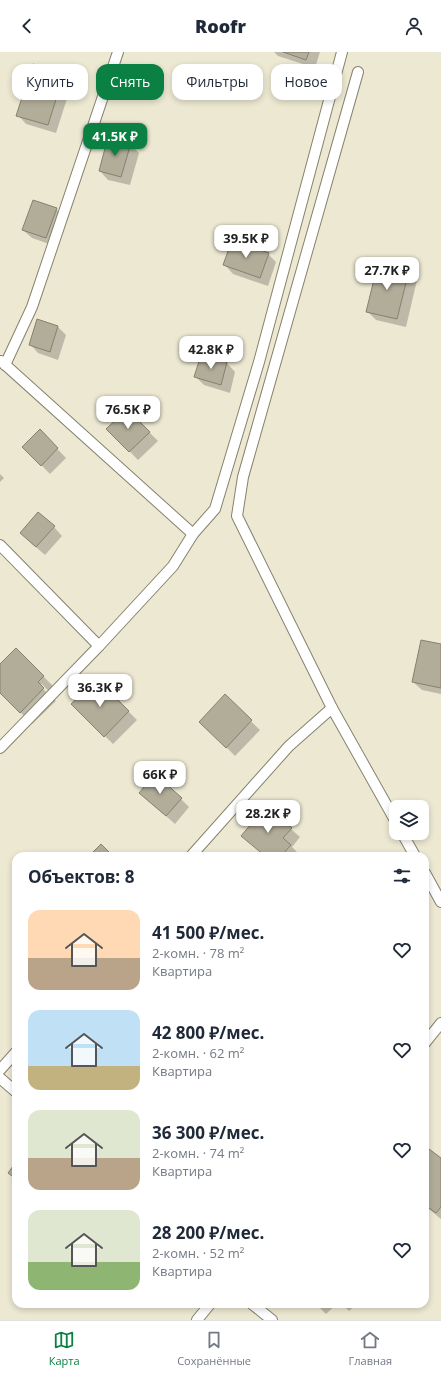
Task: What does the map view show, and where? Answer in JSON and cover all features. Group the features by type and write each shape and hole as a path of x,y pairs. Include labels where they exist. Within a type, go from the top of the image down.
{"lane":[{"path":"118,52 32,307 2,362 193,534"},
{"path":"0,748 99,646 173,566 193,534 215,509 259,362 342,52"},
{"path":"358,72 243,477 237,516 332,708 389,810"},
{"path":"0,545 99,646"},
{"path":"195,852 289,746 332,708"},
{"path":"406,840 413,852"},
{"path":"429,880 441,902"},
{"path":"429,1037 441,1023"},
{"path":"0,1070 12,1056"},
{"path":"0,1078 12,1088"},
{"path":"197,1320 207,1308"},
{"path":"257,1308 272,1320"}],"building":[{"path":"283,52 309,52 306,60"},
{"path":"21,100 56,100 48,125 16,116"},
{"path":"108,137 131,143 121,177 99,171"},
{"path":"33,200 57,208 46,238 22,230"},
{"path":"232,240 269,253 260,278 223,265"},
{"path":"378,263 409,271 397,319 366,312"},
{"path":"37,319 58,326 50,352 29,345"},
{"path":"201,355 227,362 221,385 194,377"},
{"path":"127,409 150,432 129,452 106,429"},
{"path":"40,429 58,448 41,466 22,447"},
{"path":"38,512 55,526 36,547 20,533"},
{"path":"421,640 441,644 441,688 412,682"},
{"path":"16,648 44,676 38,682 44,688 20,713 0,693 0,664"},
{"path":"97,679 129,711 104,737 71,704"},
{"path":"225,694 252,720 226,748 199,722"},
{"path":"155,774 182,798 166,816 139,793"},
{"path":"266,806 292,828 283,838 291,845 285,852 260,852 241,836"},
{"path":"101,844 109,852 93,852"},
{"path":"429,1149 441,1158 441,1207 436,1213 429,1208"},
{"path":"12,1168 12,1176 8,1173"}]}
